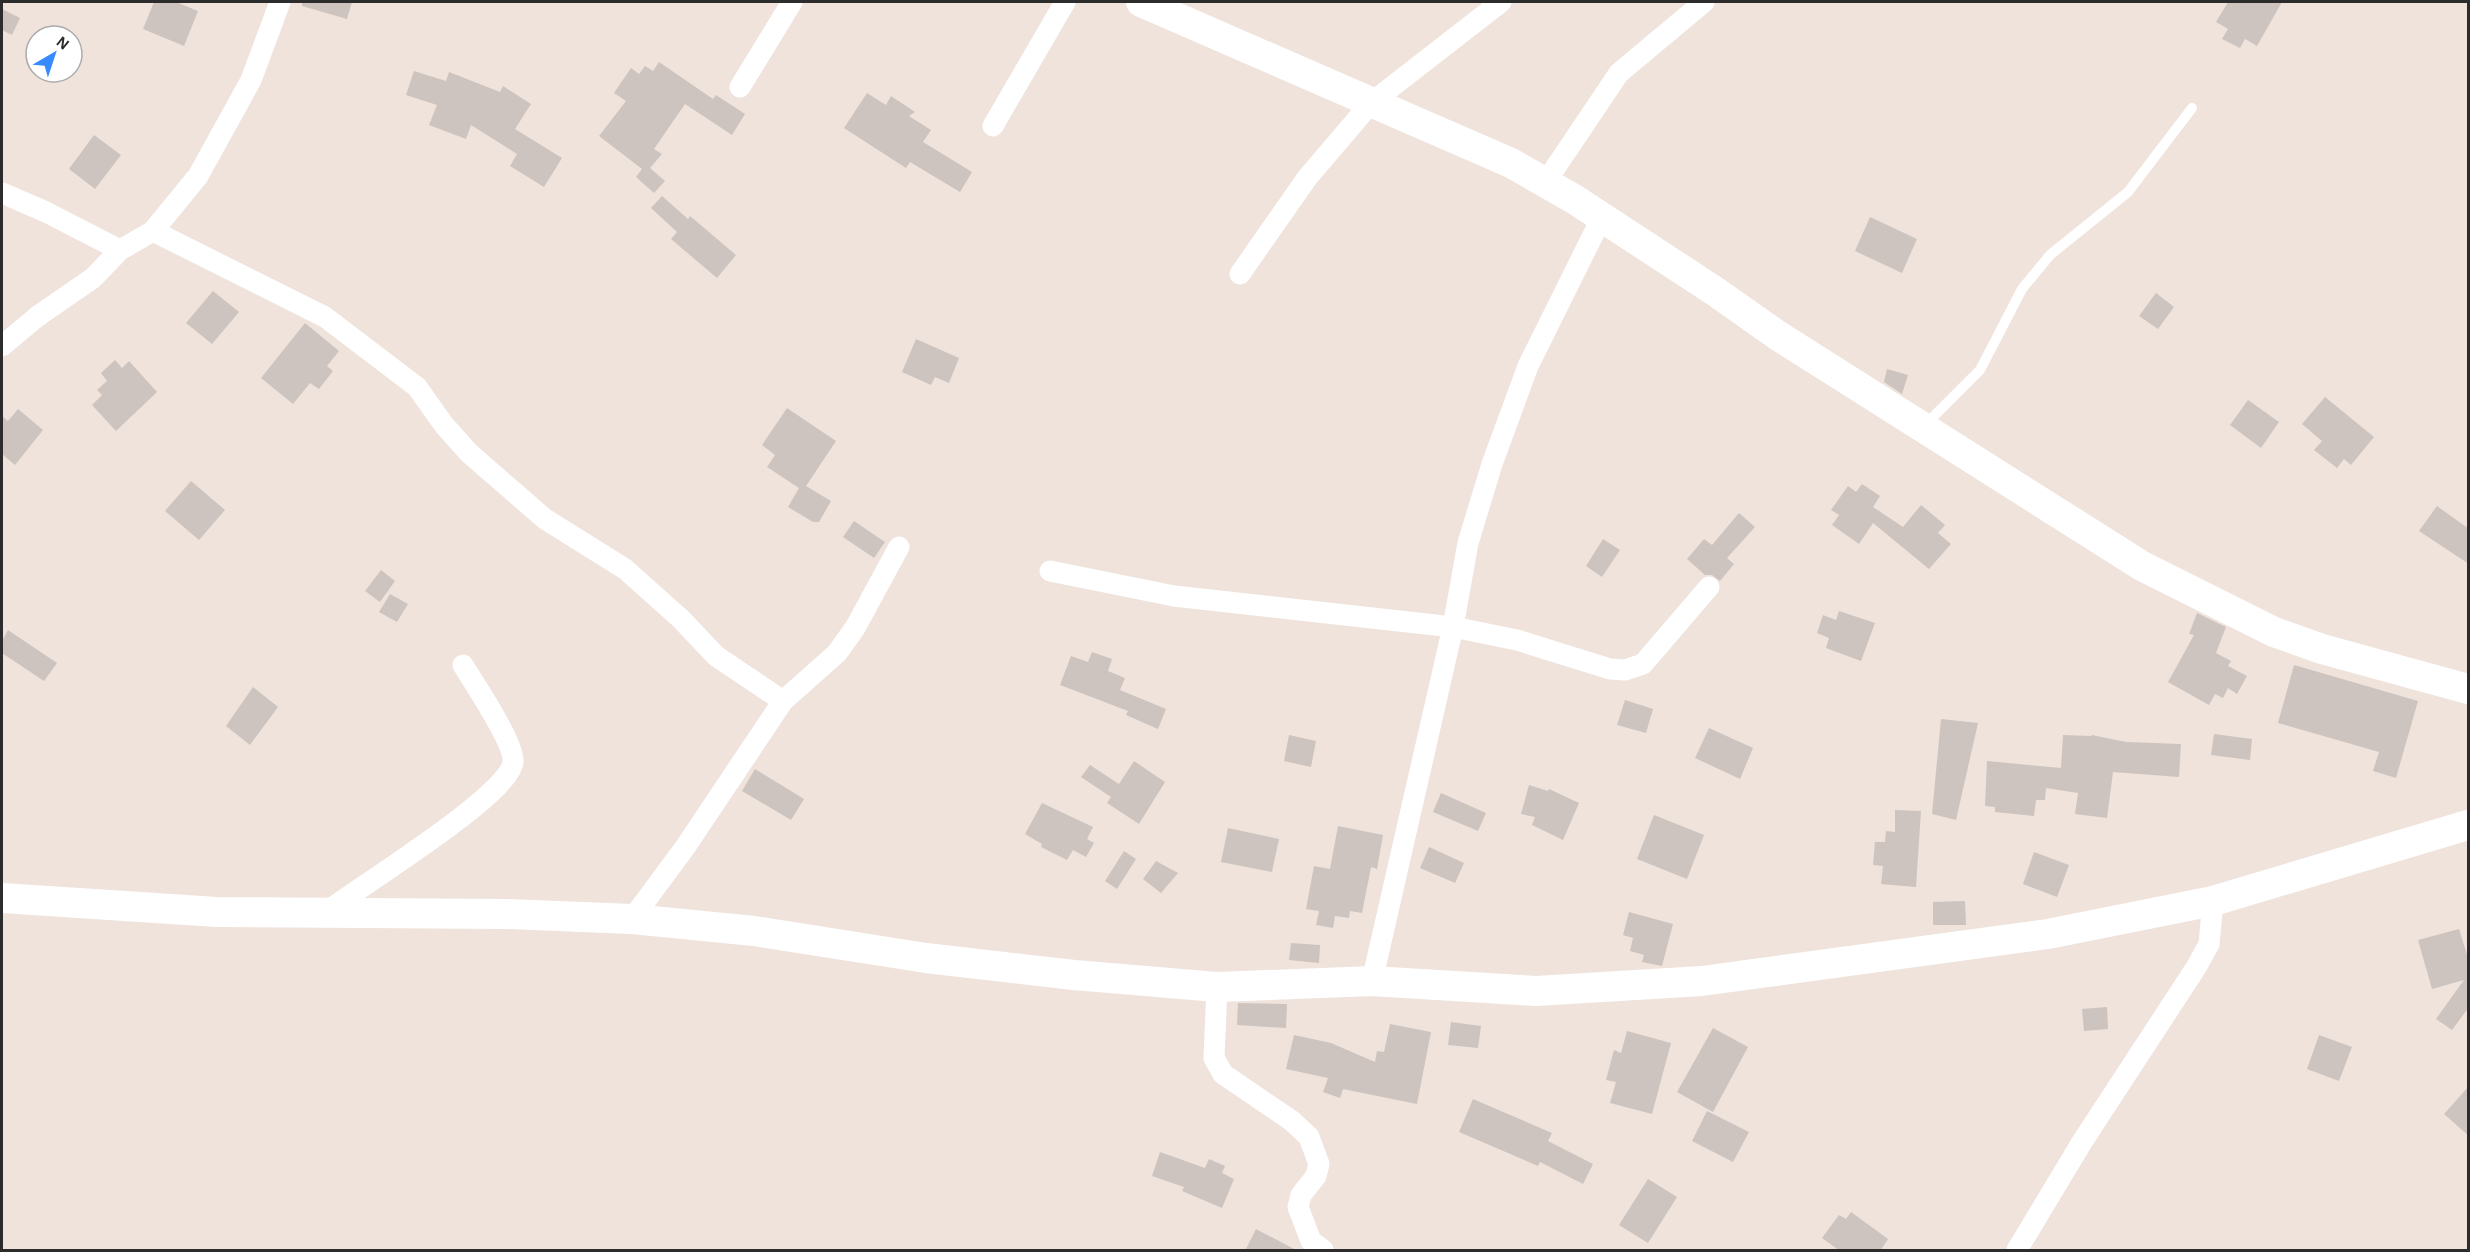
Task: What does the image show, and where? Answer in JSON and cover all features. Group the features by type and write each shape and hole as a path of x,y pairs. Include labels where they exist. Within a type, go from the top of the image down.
{"main road":[{"path":"1141,2 1511,163 1602,217 1777,335 2142,566 2274,632 2322,650 2469,689"},
{"path":"2,898 217,912 506,914 632,919 754,931 926,958 1074,975 1217,987 1372,981 1536,991 1702,981 2048,934 2213,901 2469,825"}],"street":[{"path":"2,346 38,316 93,279 120,250 153,231 198,176 251,80 280,2"},
{"path":"740,87 792,2"},
{"path":"993,126 1065,2"},
{"path":"1240,274 1307,178 1371,103 1501,2"},
{"path":"1545,183 1618,73 1704,2"},
{"path":"2,193 46,212 120,250"},
{"path":"1372,981 1453,627 1468,543 1492,464 1528,366 1602,217"},
{"path":"153,231 325,316 417,387 444,425 469,453 545,519 625,569 681,619 716,656 783,701"},
{"path":"632,919 686,846 783,701 837,653 855,628 899,548"},
{"path":"1050,571 1174,596 1453,627 1517,640 1610,669 1625,670 1643,664 1709,587"},
{"path":"325,913 410,855 495,790 508,774 513,762 509,744 463,665"},
{"path":"2017,1251 2082,1142 2197,966 2209,944 2213,901"},
{"path":"1217,987 1214,1058 1223,1074 1292,1121 1309,1137 1319,1164 1316,1176 1301,1195 1298,1207 1311,1241 1323,1251"}],"lane":[{"path":"1923,427 1980,370 2022,289 2050,255 2128,192 2192,108"}],"building":[{"path":"154,2 176,2 198,11 184,46 143,29"},
{"path":"302,2 352,2 347,19 302,6"},
{"path":"2228,2 2282,2 2257,46 2245,39 2240,48 2222,39 2228,29 2216,22"},
{"path":"2,9 20,18 12,35 2,30"},
{"path":"659,62 713,99 716,95 745,114 732,135 685,104 654,149 662,154 650,168 665,181 654,193 636,177 642,169 599,136 626,101 614,93 631,68 639,74 645,66 653,71"},
{"path":"414,71 446,81 449,72 500,92 503,86 531,104 515,129 562,158 544,187 510,166 517,154 471,125 466,139 429,125 437,105 406,95"},
{"path":"867,93 886,105 891,96 915,112 909,116 931,130 923,142 972,172 960,192 910,162 906,168 844,128"},
{"path":"94,135 121,155 95,189 69,169"},
{"path":"662,196 688,219 690,216 736,255 717,278 671,239 677,232 651,208"},
{"path":"1870,217 1917,239 1902,273 1855,251"},
{"path":"213,291 239,312 212,344 186,323"},
{"path":"2156,293 2174,307 2158,329 2139,316"},
{"path":"305,323 339,351 327,366 333,371 319,389 310,383 293,404 261,378"},
{"path":"916,339 959,358 949,383 935,377 931,385 902,372"},
{"path":"115,360 122,368 129,361 157,392 116,431 92,405 102,395 97,390 107,381 101,373"},
{"path":"1887,369 1908,375 1902,394 1884,382"},
{"path":"2325,397 2374,437 2351,465 2344,459 2337,468 2314,450 2322,441 2302,424"},
{"path":"2248,400 2279,422 2261,448 2230,425"},
{"path":"787,408 836,441 806,486 831,501 819,522 813,522 788,507 799,488 767,467 775,455 762,445"},
{"path":"18,409 43,430 15,465 2,454 2,416 8,421"},
{"path":"191,481 225,510 199,540 165,511"},
{"path":"1862,484 1880,496 1873,507 1903,527 1921,505 1945,525 1938,533 1951,544 1929,569 1873,523 1859,544 1832,525 1839,515 1831,510 1848,486 1856,492"},
{"path":"2437,506 2469,529 2469,564 2419,531"},
{"path":"1739,513 1755,527 1727,558 1734,564 1720,581 1712,575 1705,575 1687,559 1704,539 1712,545"},
{"path":"854,521 885,542 874,558 843,537"},
{"path":"1603,539 1620,550 1602,577 1586,566"},
{"path":"381,570 395,581 380,602 365,591"},
{"path":"390,594 408,604 397,622 379,612"},
{"path":"1839,611 1875,623 1861,661 1826,648 1829,638 1817,633 1823,615 1836,620"},
{"path":"2197,613 2226,627 2216,653 2231,661 2228,666 2247,676 2237,694 2228,688 2223,698 2215,694 2209,705 2168,682 2194,635 2189,634"},
{"path":"8,630 57,663 44,681 2,653 2,641"},
{"path":"1092,652 1112,659 1108,671 1125,678 1120,690 1166,709 1158,729 1126,715 1128,711 1060,685 1071,656 1088,662"},
{"path":"2294,665 2418,701 2396,778 2373,771 2379,752 2278,723"},
{"path":"253,687 278,707 250,745 226,726"},
{"path":"1625,700 1653,709 1646,733 1617,725"},
{"path":"1941,719 1978,723 1956,820 1932,814"},
{"path":"1709,728 1753,748 1740,779 1695,758"},
{"path":"2214,734 2252,739 2250,760 2211,755"},
{"path":"1289,735 1316,741 1311,767 1284,761"},
{"path":"2063,735 2092,735 2126,742 2181,744 2179,777 2113,772 2107,818 2075,814 2078,793 2046,788 2045,800 2036,800 2034,816 1995,812 1995,807 1985,806 1987,761 2061,768"},
{"path":"1134,761 1165,782 1139,824 1107,803 1111,797 1081,777 1090,765 1119,784"},
{"path":"755,769 804,799 791,820 742,791"},
{"path":"1529,785 1548,791 1549,789 1579,803 1563,840 1532,825 1535,817 1521,814"},
{"path":"1441,793 1486,813 1478,831 1433,812"},
{"path":"1042,803 1093,827 1087,839 1094,843 1086,857 1073,850 1067,860 1041,847 1042,844 1025,834"},
{"path":"1895,810 1921,811 1916,887 1881,884 1883,866 1873,865 1875,842 1885,842 1886,831 1895,832"},
{"path":"1654,815 1704,835 1687,879 1637,859"},
{"path":"1338,826 1383,835 1377,869 1371,867 1362,913 1350,911 1349,918 1335,916 1333,928 1316,925 1319,911 1306,909 1314,866 1330,869"},
{"path":"1228,828 1279,839 1272,872 1221,862"},
{"path":"1429,847 1464,863 1455,883 1420,868"},
{"path":"1124,851 1136,859 1117,889 1105,881"},
{"path":"2034,852 2069,865 2057,897 2023,884"},
{"path":"1156,861 1178,873 1161,893 1143,879"},
{"path":"1965,901 1966,925 1933,925 1933,902"},
{"path":"1629,912 1673,924 1662,966 1642,962 1644,955 1630,951 1633,938 1623,935"},
{"path":"2459,929 2469,961 2469,1007 2452,1030 2436,1019 2464,980 2432,989 2418,940"},
{"path":"1291,943 1320,945 1319,963 1289,960"},
{"path":"1238,1003 1287,1004 1286,1028 1237,1025"},
{"path":"2107,1007 2108,1029 2084,1031 2082,1009"},
{"path":"1451,1022 1481,1026 1478,1048 1448,1045"},
{"path":"1390,1024 1431,1032 1417,1104 1343,1089 1340,1098 1323,1092 1328,1078 1286,1069 1294,1035 1331,1043 1375,1062 1377,1051 1384,1052"},
{"path":"1713,1028 1748,1047 1713,1112 1677,1092"},
{"path":"1627,1031 1671,1043 1652,1114 1610,1103 1616,1082 1606,1080 1614,1050 1621,1053"},
{"path":"2319,1035 2352,1047 2339,1081 2307,1069"},
{"path":"2469,1086 2469,1136 2444,1114"},
{"path":"1473,1099 1552,1133 1548,1141 1593,1164 1583,1184 1540,1162 1538,1166 1459,1132"},
{"path":"1707,1111 1749,1132 1733,1162 1692,1141"},
{"path":"1160,1152 1205,1168 1209,1159 1225,1166 1222,1173 1234,1179 1222,1208 1182,1191 1184,1187 1152,1176"},
{"path":"1648,1179 1677,1197 1648,1243 1619,1225"},
{"path":"1851,1212 1888,1239 1880,1251 1840,1251 1822,1238 1839,1215 1846,1219"},
{"path":"1256,1229 1298,1251 1245,1251"}]}
